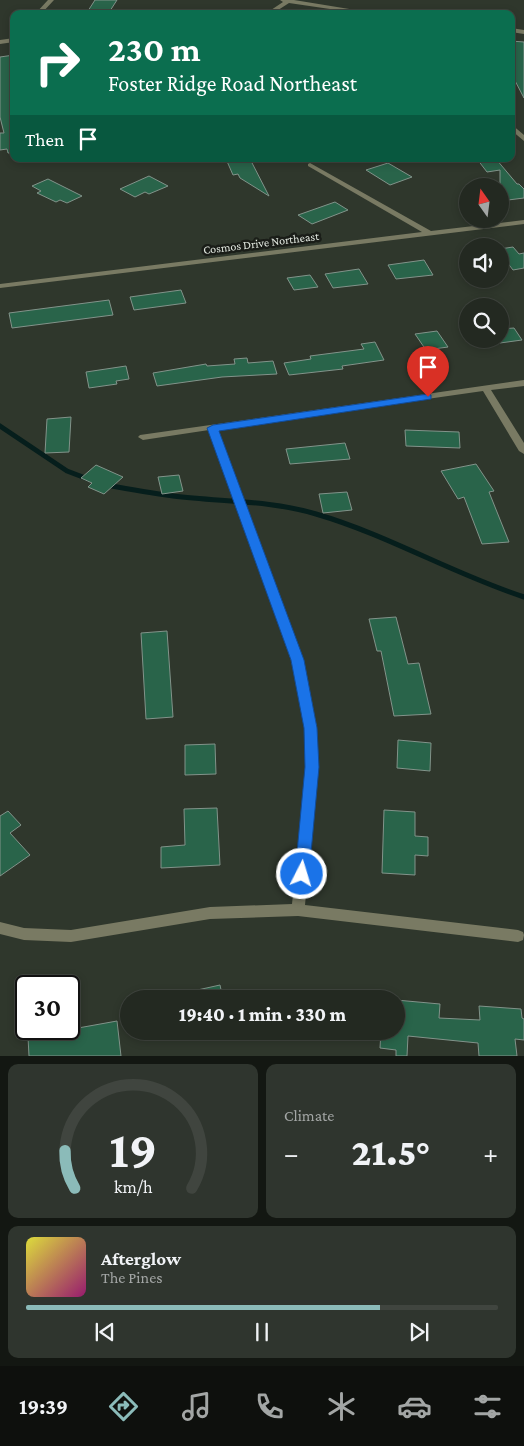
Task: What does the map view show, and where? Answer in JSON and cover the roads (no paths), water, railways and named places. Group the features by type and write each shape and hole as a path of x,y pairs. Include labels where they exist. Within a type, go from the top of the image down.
{"street":[{"path":"42,10 51,0"},
{"path":"274,10 286,1 349,10"},
{"path":"515,130 524,139"},
{"path":"310,165 429,233"},
{"name":"Cosmos Drive Northeast","path":"0,286 524,222"},
{"path":"143,437 524,383"},
{"path":"486,389 524,451"},
{"path":"213,428 297,660 310,723 312,767 298,910"},
{"path":"0,928 24,934 71,936 210,913 298,910 518,936"}],"waterway":[{"path":"0,426 67,471 88,479"},
{"path":"106,485 173,496 299,509 369,533 498,588 524,597"}]}
